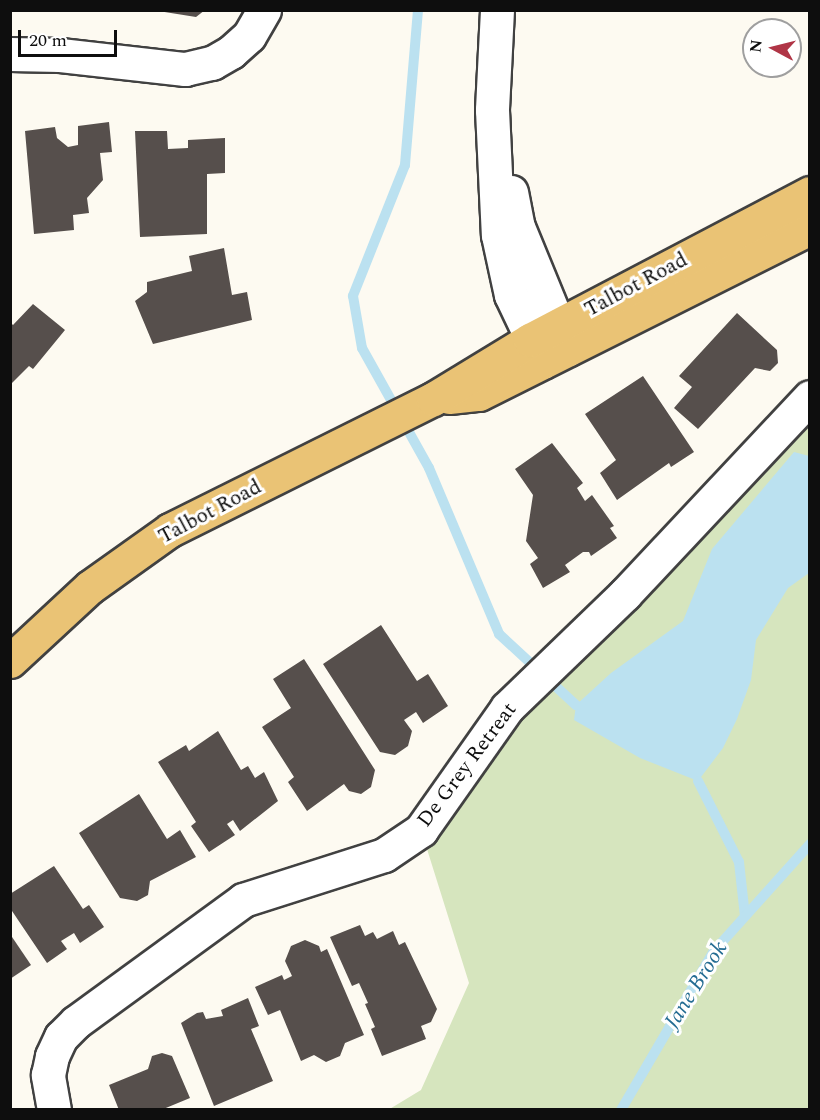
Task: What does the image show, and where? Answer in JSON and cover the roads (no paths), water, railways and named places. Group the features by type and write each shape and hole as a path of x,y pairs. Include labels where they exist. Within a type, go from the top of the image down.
{"main road":[{"name":"Talbot Road","path":"10,661 90,588 170,530 433,399 479,394 549,344 809,196"},
{"name":"Talbot Road","path":"549,344 810,228"}],"street":[{"path":"10,54 60,55 185,69 212,63 231,52 249,36 264,10"},
{"path":"497,10 492,110 495,173 510,188 549,344"},
{"name":"De Grey Retreat","path":"54,1110 48,1075 52,1056 62,1037 76,1022 243,900 362,863 403,844 421,830 507,708 552,662 625,594 810,397"}],"water":[{"path":"794,452 809,456 809,573 788,588 756,640 751,680 737,719 723,748 698,781 640,758 574,720 576,705 611,673 683,621 712,549"}],"waterway":[{"path":"418,10 405,165 353,296 362,348 429,468 499,634 576,705"},
{"path":"698,781 739,862 745,916"},
{"name":"Jane Brook","path":"621,1110 714,951 810,844"}]}
